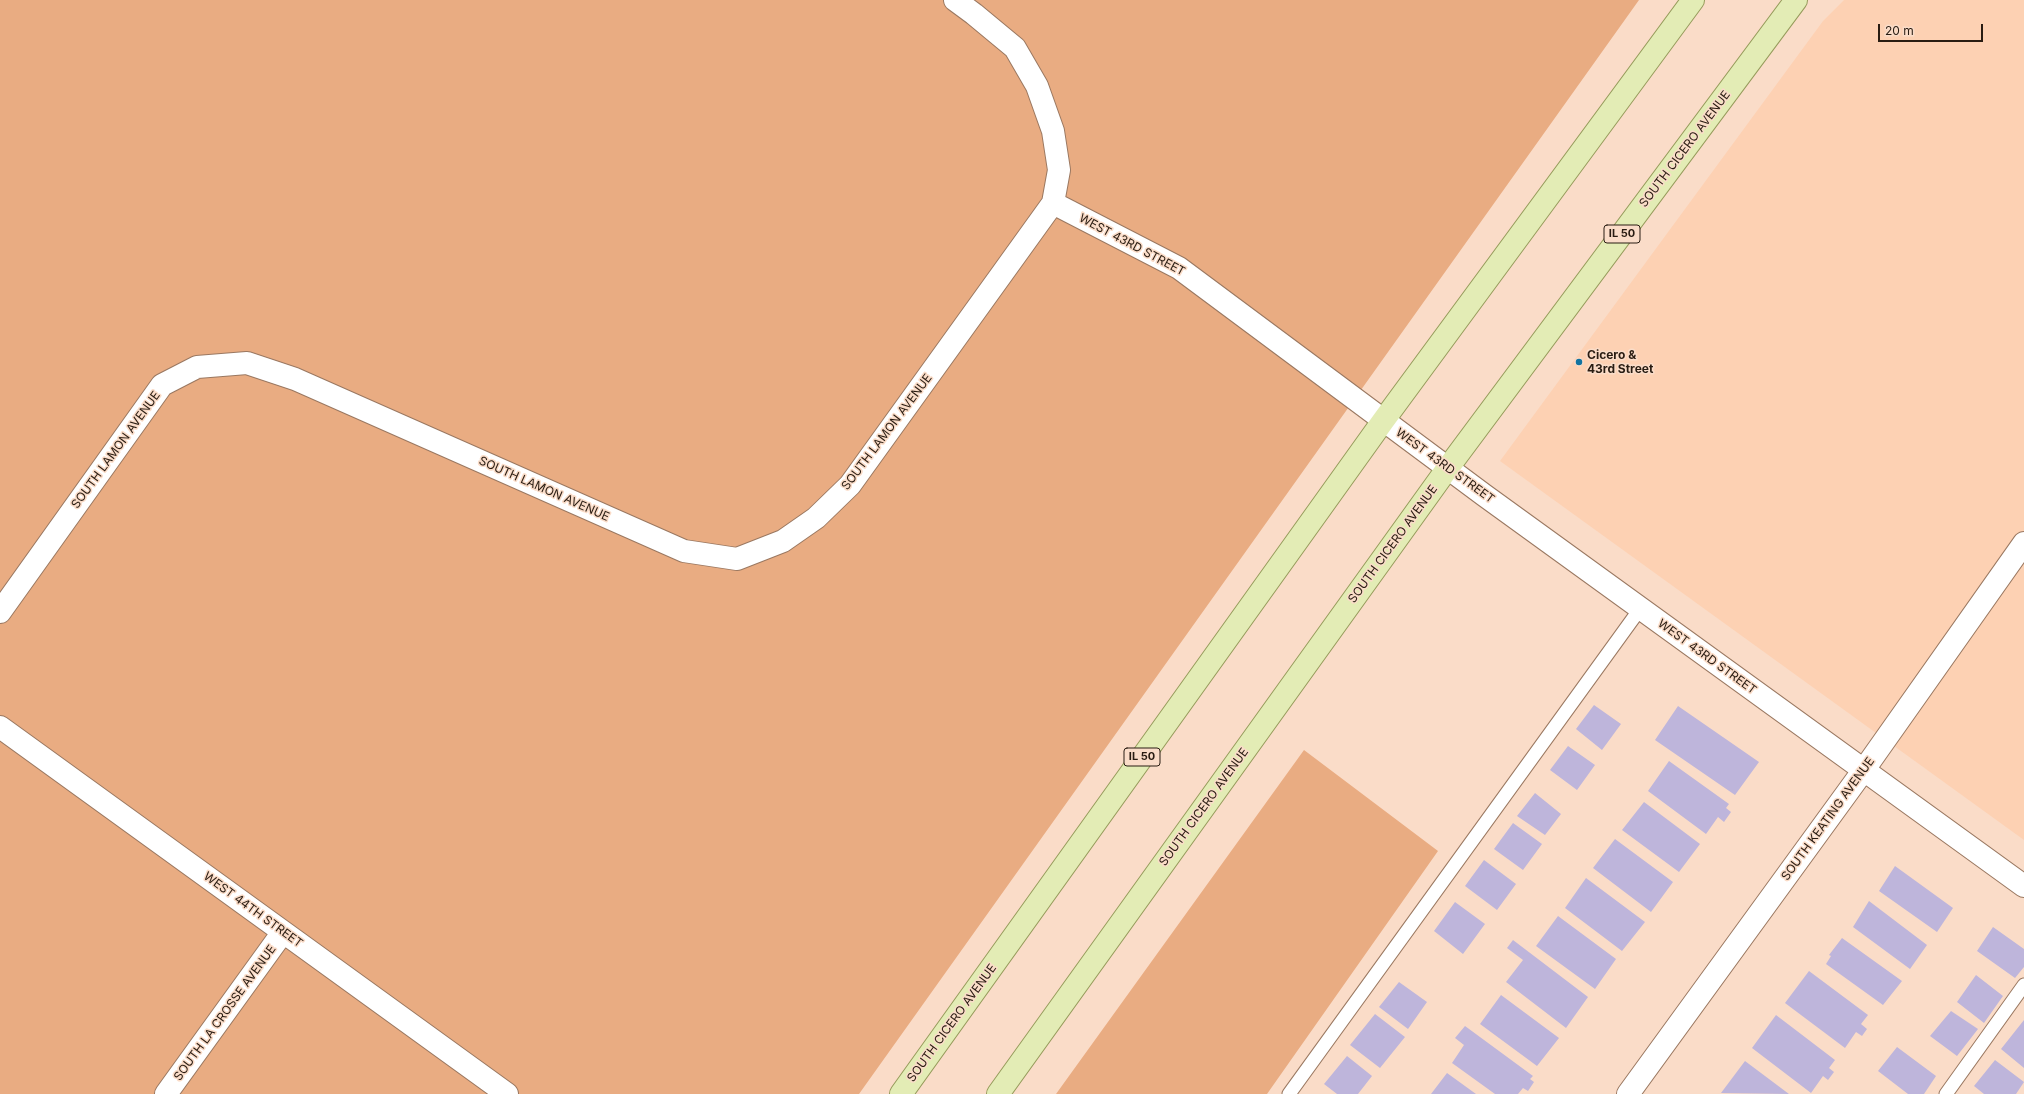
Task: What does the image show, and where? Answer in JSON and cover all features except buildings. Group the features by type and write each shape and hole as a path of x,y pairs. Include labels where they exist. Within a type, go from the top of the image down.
{"main road":[{"name":"SOUTH CICERO AVENUE","path":"901,1094 1383,421 1693,0"},
{"name":"SOUTH CICERO AVENUE","path":"998,1094 1447,469 1796,0"}],"street":[{"path":"955,0 1014,48 1037,86 1053,131 1060,170 1053,203"},
{"name":"WEST 43RD STREET","path":"1053,203 1179,268 1447,469 2024,886"},
{"name":"SOUTH LAMON AVENUE","path":"0,612 162,385 197,367 247,363 296,379 684,551 737,559 783,541 816,518 850,484 1053,203"},
{"name":"SOUTH KEATING AVENUE","path":"1628,1094 1863,771 2024,543"},
{"name":"WEST 44TH STREET","path":"0,727 506,1094"},
{"name":"SOUTH LA CROSSE AVENUE","path":"166,1094 283,932"}],"lane":[{"path":"1289,1094 1640,609"},
{"path":"1946,1094 2024,985"}],"shaded area":[{"path":"0,0 1639,0 859,1094 0,1094"},
{"path":"1844,0 2024,0 2024,840 1500,461 1823,21"},
{"path":"1304,750 1438,851 1267,1094 1056,1094"}],"place":[{"name":"Cicero & 43rd Street","path":"1579,362"}]}
